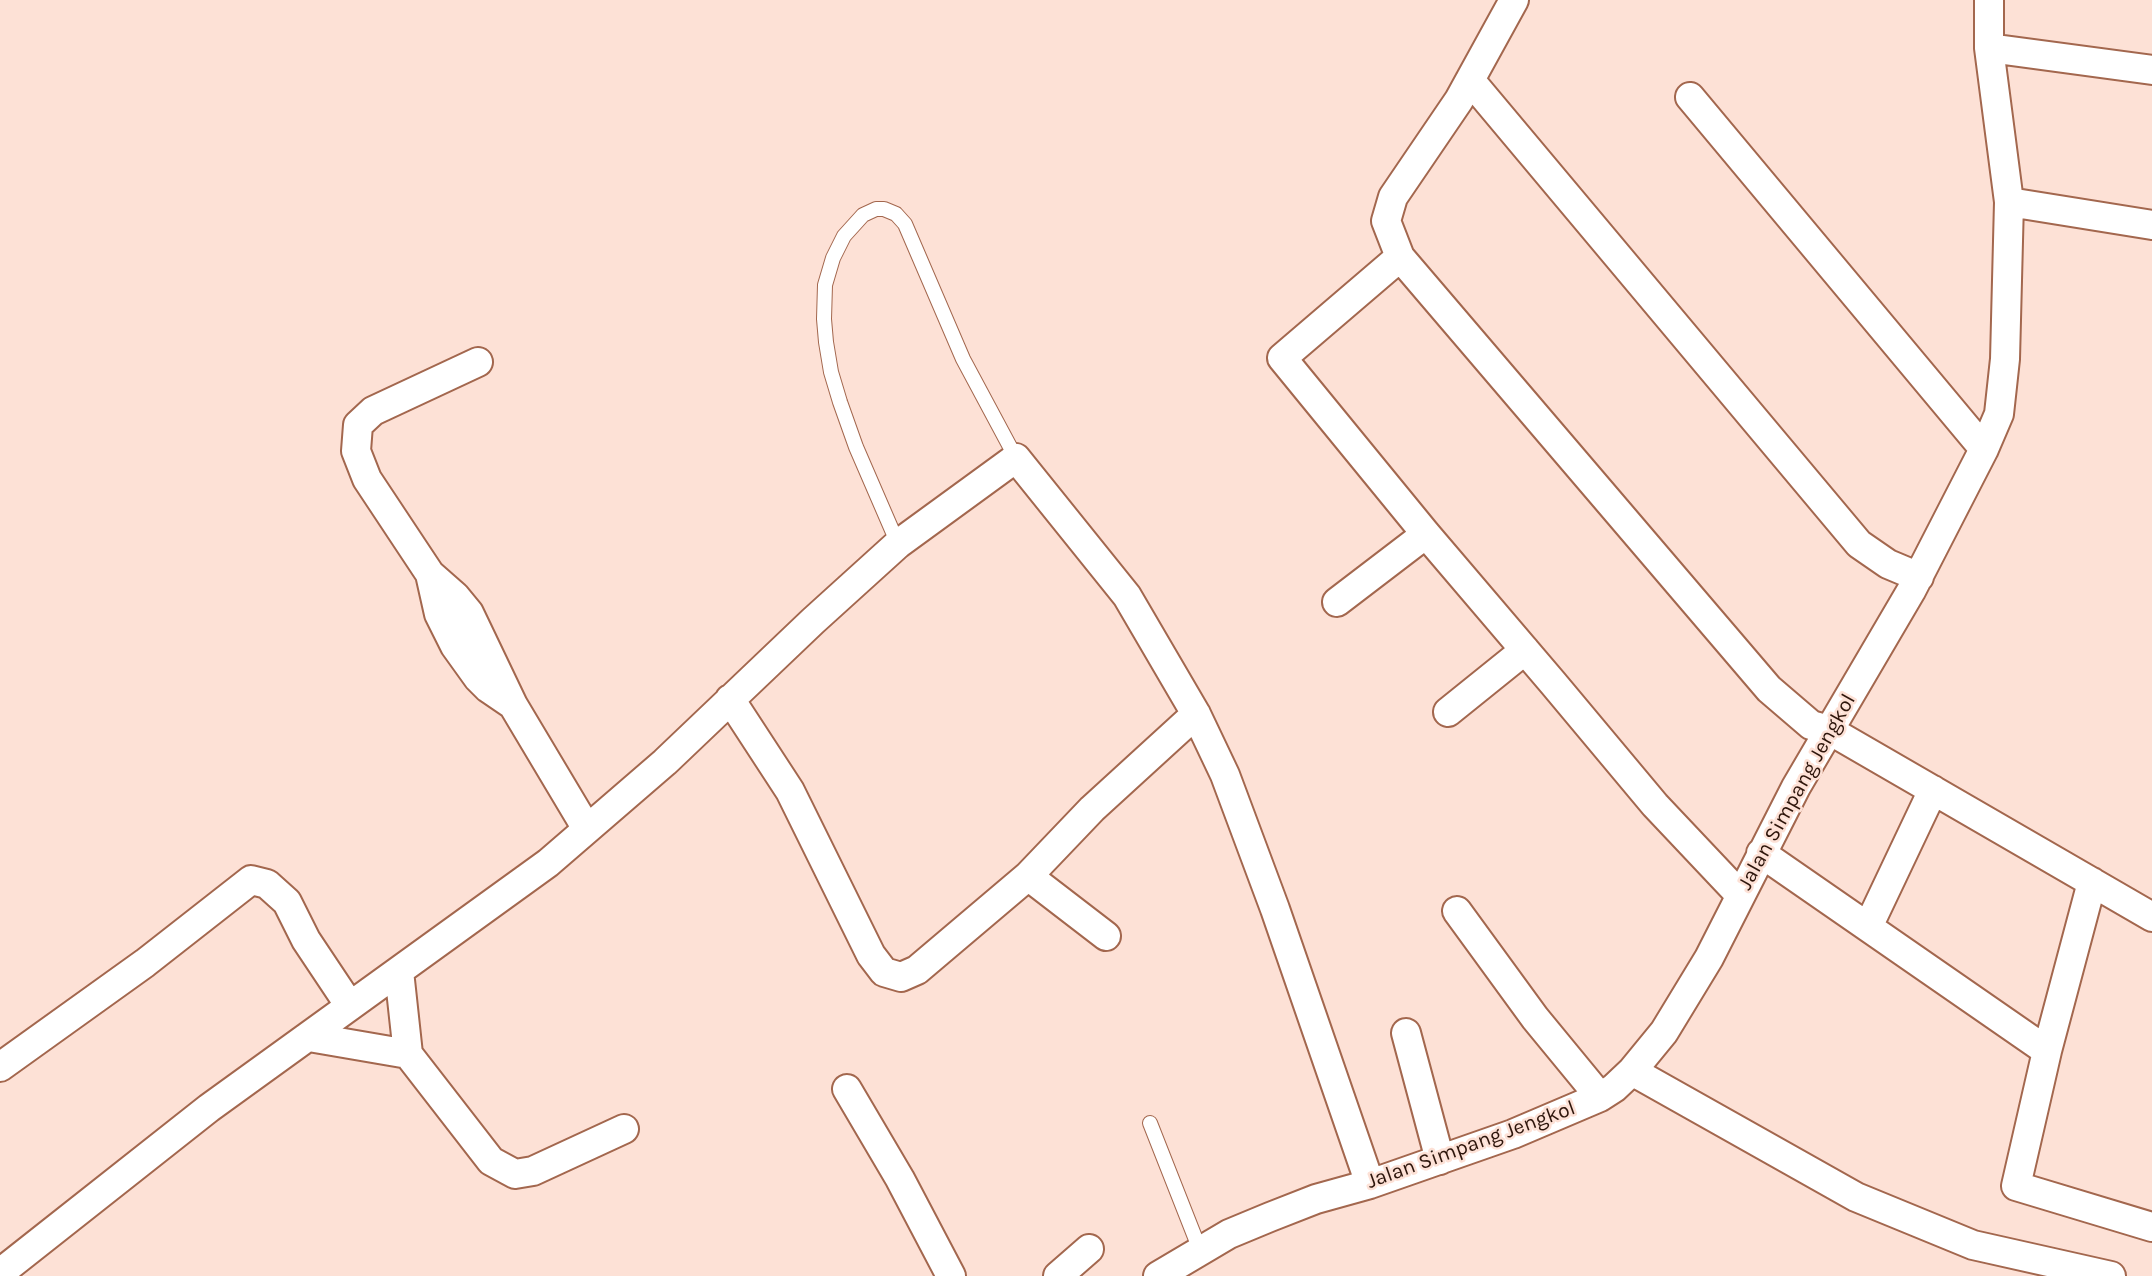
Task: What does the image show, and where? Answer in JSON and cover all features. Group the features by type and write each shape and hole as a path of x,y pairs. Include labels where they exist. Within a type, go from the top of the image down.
{"street":[{"path":"1514,0 1459,100 1393,197 1386,221 1400,257 1769,689 1811,725 1829,730 2152,917"},
{"name":"Jalan Simpang Jengkol","path":"1158,1276 1229,1234 1288,1210 1440,1160 1546,1121 1600,1097 1614,1088 1632,1071 1664,1032 1709,958 1761,853 1829,730 1919,577 1984,449 1999,414 2005,359 2009,202 1989,48 1989,0"},
{"path":"1989,48 2152,70"},
{"path":"1470,80 1859,544 1888,564 1919,577"},
{"path":"1690,97 1984,449"},
{"path":"2009,202 2152,225"},
{"path":"1400,257 1282,358 1426,534 1655,805 1740,895"},
{"path":"478,362 373,411 358,425 356,451 367,479 430,574 455,596 469,613 513,705 587,829"},
{"path":"0,1273 209,1108 548,863 664,762 898,544 1016,458 1127,596 1197,714 1225,775 1275,909 1370,1184"},
{"path":"1337,602 1426,534"},
{"path":"1448,712 1525,650"},
{"path":"730,699 790,791 818,844 860,935 878,966 889,975 901,977 917,970 1028,876 1092,809 1197,714"},
{"path":"1868,927 1932,789"},
{"path":"1761,853 2047,1052"},
{"path":"1028,876 1106,936"},
{"path":"0,1067 145,963 251,880 267,884 287,902 306,940 350,1006"},
{"path":"2092,882 2047,1052 2016,1186 2152,1227"},
{"path":"1457,911 1535,1018 1600,1097"},
{"path":"399,971 408,1054 491,1161 515,1174 533,1171 624,1129"},
{"path":"1406,1033 1440,1160"},
{"path":"309,1037 408,1054"},
{"path":"1632,1071 1867,1201 1973,1245 2111,1276"},
{"path":"847,1089 900,1179 951,1276"},
{"path":"1058,1276 1089,1248"}],"lane":[{"path":"898,544 856,447 831,372 826,342 825,285 833,258 844,236 863,215 876,208 884,208 896,214 906,224 963,359 1016,458"},
{"path":"1150,1123 1200,1250"}]}
